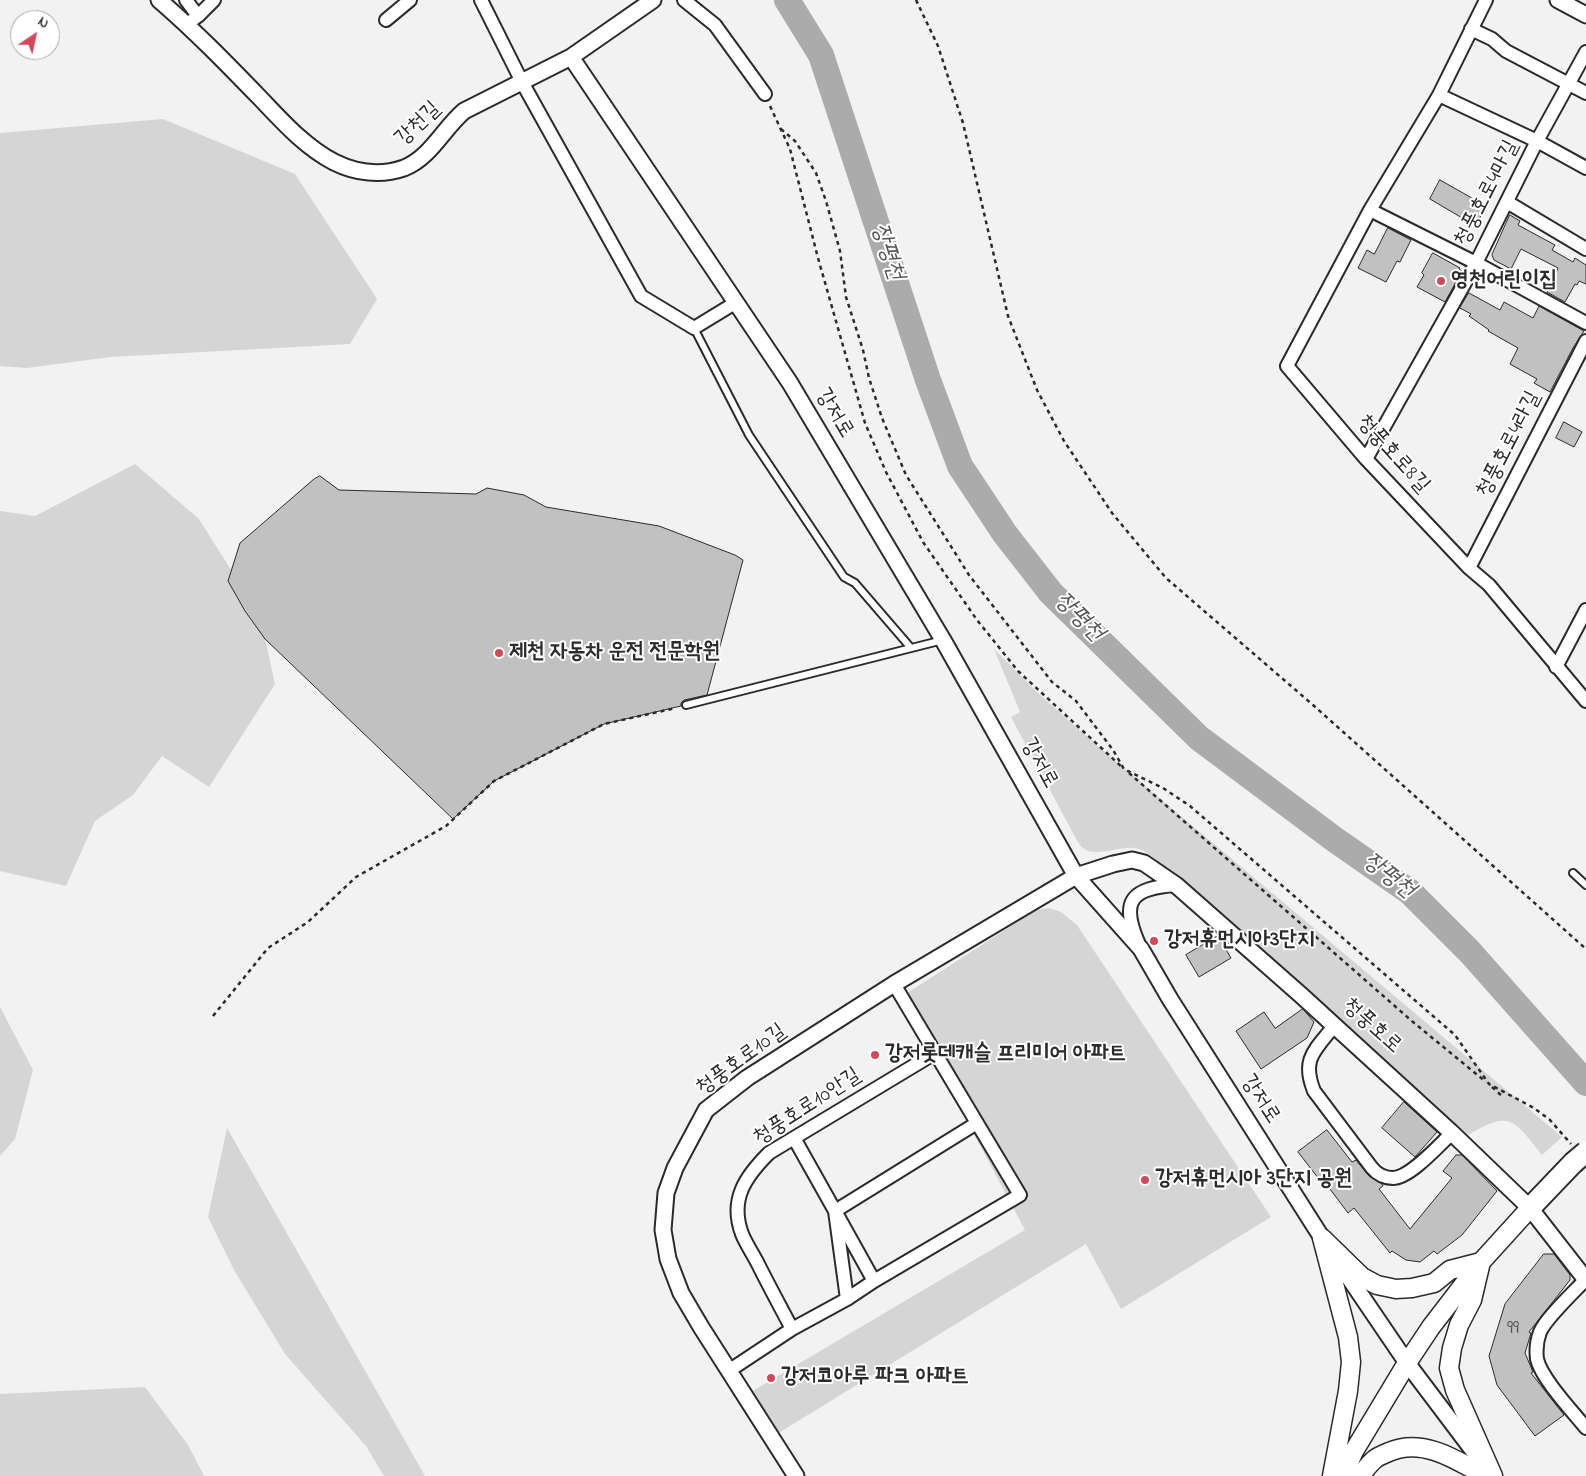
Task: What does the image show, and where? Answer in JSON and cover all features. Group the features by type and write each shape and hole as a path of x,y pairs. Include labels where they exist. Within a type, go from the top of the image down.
{"main road":[{"path":"1343,1476 1354,1451 1431,1327 1481,1262 1578,1154"},
{"path":"1322,1238 1362,1277 1377,1285 1396,1289 1412,1288 1434,1282 1450,1270 1481,1262"},
{"path":"1322,1238 1348,1337 1351,1362 1348,1391 1332,1476"},
{"path":"1481,1262 1472,1300 1452,1348 1449,1368 1455,1390 1492,1476"},
{"path":"1360,1476 1376,1458 1398,1448 1417,1447 1440,1452 1455,1458 1486,1476"}],"street":[{"name":"강천길","path":"159,0 192,20 283,121 313,149 335,162 358,171 381,174 403,168 417,161 464,111 571,57 653,0"},
{"path":"186,0 192,20 214,0"},
{"path":"386,20 410,0"},
{"path":"481,0 522,82 641,296 694,328 735,303"},
{"path":"684,0 714,25 764,94"},
{"name":"청풍호로8길","path":"1486,0 1439,95 1370,210 1287,366 1366,459 1469,568 1489,585 1586,701"},
{"path":"1558,0 1586,15"},
{"path":"1471,29 1492,39 1506,51 1586,93"},
{"name":"청풍호로4마길","path":"1366,459 1476,263 1537,141 1586,52"},
{"name":"강저로","path":"571,57 790,383 943,640 1076,876 1140,949 1322,1238 1407,1363 1492,1476"},
{"path":"1439,95 1537,141 1586,168"},
{"path":"1507,202 1586,250"},
{"path":"1370,210 1476,263 1586,323"},
{"name":"청풍호로4라길","path":"1469,568 1586,341"},
{"path":"1556,667 1586,610"},
{"name":"청풍호로","path":"1076,876 1132,860 1144,863 1176,885 1452,1133 1530,1208 1586,1280"},
{"name":"청풍호로10길","path":"796,1476 681,1293 668,1259 662,1230 666,1193 674,1168 706,1110 748,1078 894,984 1076,876"},
{"path":"1140,949 1130,925 1129,912 1132,902 1136,896 1148,889 1176,885"},
{"path":"730,1370 792,1329 847,1299 874,1281 1020,1195 894,984"},
{"path":"1334,1026 1312,1055 1308,1064 1309,1079 1314,1091 1377,1173 1392,1178 1399,1177 1421,1162 1452,1133"},
{"name":"청풍호로10안길","path":"792,1329 742,1233 738,1214 738,1201 743,1184 753,1169 769,1153 935,1052"},
{"path":"835,1211 977,1123"},
{"path":"794,1138 874,1281"},
{"path":"835,1211 847,1299"},
{"path":"1586,1280 1540,1332 1537,1344 1537,1359 1543,1373 1586,1428"}],"lane":[{"path":"694,328 749,435 844,576 855,584 911,648"},
{"path":"686,705 943,640"},
{"path":"1573,873 1586,885"}],"path":[{"path":"916,0 938,46 963,123 1008,316 1037,390 1064,441 1112,513 1166,578 1313,705 1586,949"},
{"path":"764,94 790,149 818,258 865,422 886,472 923,542 977,620 1018,671 1124,769 1414,1022 1502,1096"},
{"path":"781,129 795,141 816,173 840,251 846,296 863,350 869,378 882,418 906,475 969,575 1052,682 1076,701 1113,750 1124,769 1163,788 1190,806 1455,1035 1489,1084 1534,1108 1550,1120 1578,1154"},
{"path":"213,1016 268,948 308,922 356,877 446,826 494,781 604,724 686,705"}],"shaded area":[{"path":"163,119 295,174 377,299 350,344 110,357 27,368 0,366 0,133"},
{"path":"135,464 199,519 260,616 275,684 209,787 162,756 133,795 95,821 66,886 0,871 0,511 35,516"},
{"path":"994,649 1038,693 1100,748 1562,1137 1542,1155 1524,1133 1510,1122 1494,1123 1468,1135 1341,1020 1150,855 1134,848 1094,852 1083,848 1079,844 1011,717 1020,712"},
{"path":"1049,908 1061,912 1077,925 1271,1217 1121,1309 1086,1244 772,1437 744,1396 1025,1230 901,997 1036,910"},
{"path":"0,1007 33,1070 15,1139 0,1156"},
{"path":"227,1128 425,1476 384,1476 366,1446 285,1354 234,1270 208,1217"},
{"path":"145,1387 188,1445 204,1476 0,1476 0,1394"}],"building":[{"path":"1440,180 1486,206 1479,219 1473,215 1469,222 1430,199"},
{"path":"1510,215 1520,221 1518,225 1555,245 1552,250 1573,262 1575,258 1586,265 1586,284 1579,281 1577,285 1575,284 1565,302 1547,292 1558,268 1521,249 1511,269 1494,260 1492,255"},
{"path":"1388,228 1411,240 1400,262 1397,261 1386,282 1358,268 1367,250 1374,254"},
{"name":"영천어린이집","path":"1433,253 1462,271 1445,302 1417,287"},
{"path":"1469,293 1500,310 1504,302 1533,318 1539,306 1584,331 1550,392 1534,383 1537,379 1510,364 1518,348 1488,331 1469,316 1471,314 1460,308"},
{"path":"1564,422 1582,432 1574,447 1556,438"},
{"name":"제천 자동차 운전 전문학원","path":"320,476 339,490 476,494 487,488 524,495 546,507 659,526 735,555 743,560 707,695 684,700 681,706 604,724 494,781 453,819 265,639 245,611 228,581 240,543 314,479"},
{"path":"1218,936 1231,958 1199,977 1186,955"},
{"path":"1303,1009 1314,1022 1307,1038 1261,1069 1236,1031 1264,1012 1275,1028"},
{"path":"1404,1102 1437,1132 1415,1157 1382,1128"},
{"path":"1327,1130 1352,1162 1356,1160 1369,1176 1382,1184 1383,1186 1379,1189 1410,1229 1452,1178 1443,1171 1456,1155 1462,1155 1497,1191 1462,1235 1437,1254 1434,1251 1420,1262 1406,1260 1392,1251 1390,1253 1354,1208 1348,1213 1324,1181 1322,1183 1298,1152"},
{"path":"1544,1254 1554,1254 1570,1275 1570,1280 1529,1332 1531,1333 1525,1353 1533,1372 1531,1373 1564,1415 1535,1436 1497,1385 1489,1356 1505,1304"}],"waterway":[{"name":"장평천","path":"787,0 821,55 928,380 960,466 1005,534 1051,593 1199,738 1334,839 1410,892 1469,951 1586,1083"}],"place":[{"name":"영천어린이집","path":"1441,281"},
{"name":"제천 자동차 운전 전문학원","path":"499,653"},
{"name":"강저휴먼시아3단지","path":"1154,941"},
{"name":"강저롯데캐슬 프리미어 아파트","path":"875,1055"},
{"name":"강저휴먼시아 3단지 공원","path":"1145,1180"},
{"name":"강저코아루 파크 아파트","path":"771,1378"}]}
